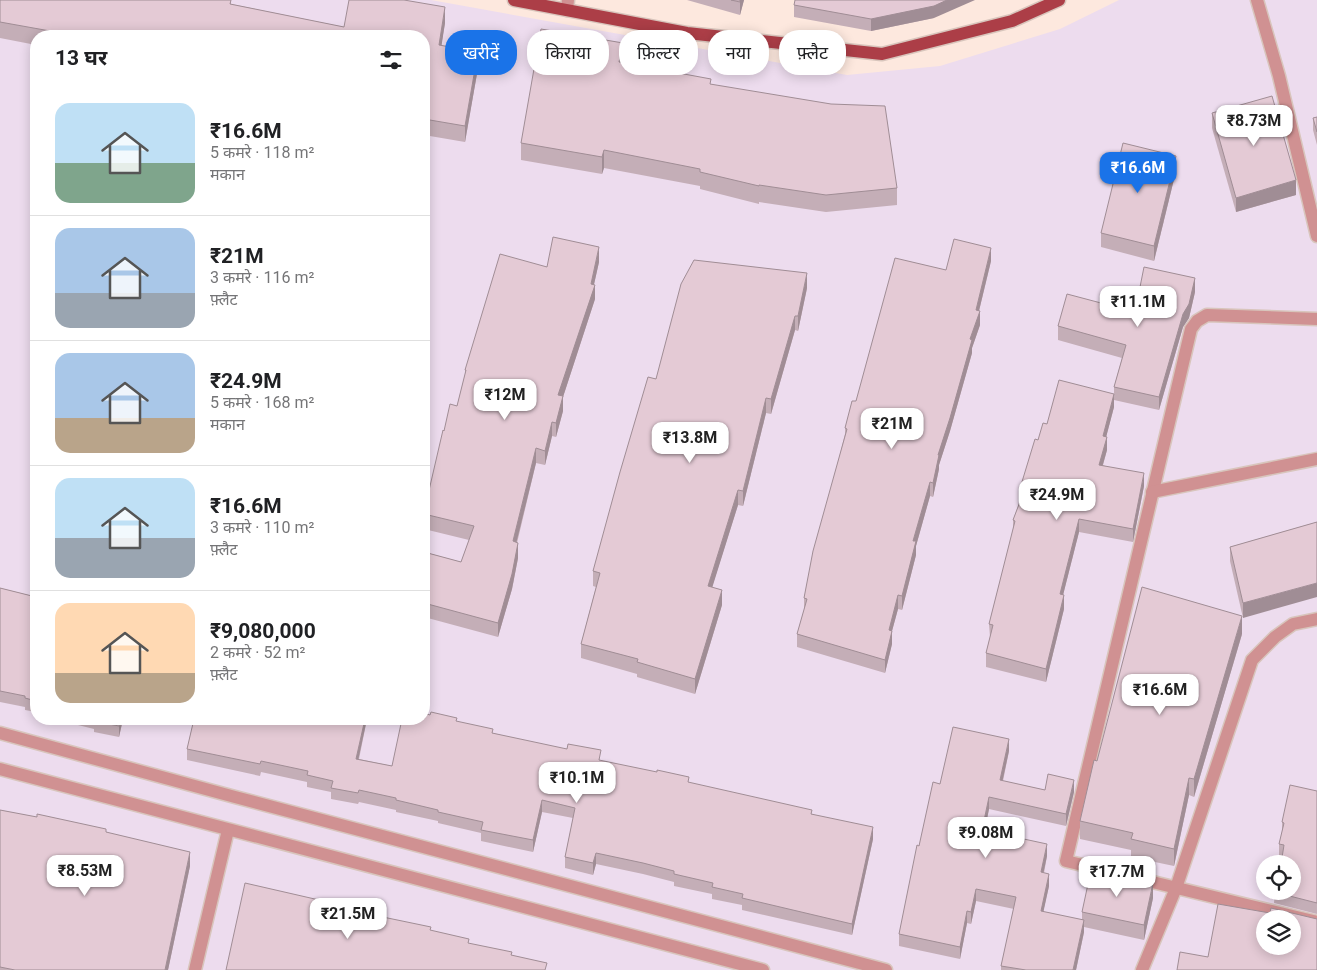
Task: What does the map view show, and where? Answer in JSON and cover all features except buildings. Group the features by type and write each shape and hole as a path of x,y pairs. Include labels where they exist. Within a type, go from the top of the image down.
{"main road":[{"path":"514,0 568,5 687,33 882,54 1012,21 1059,0"}],"street":[{"path":"1257,0 1279,76 1317,236"},
{"path":"1317,320 1207,315 1197,321 1190,329 1066,861 1317,922"},
{"path":"1152,492 1317,460"},
{"path":"1142,970 1176,888 1252,660 1275,637 1293,624 1317,619"},
{"path":"0,733 886,970"},
{"path":"0,769 763,970"},
{"path":"195,970 228,830"}],"shaded area":[{"path":"0,0 431,0 597,30 527,30 527,75 609,75 609,32 619,34 619,75 698,75 698,48 708,50 708,75 769,75 769,61 779,63 779,75 847,75 940,66 1060,29 1119,0 1317,0 1317,970 0,970"}]}
